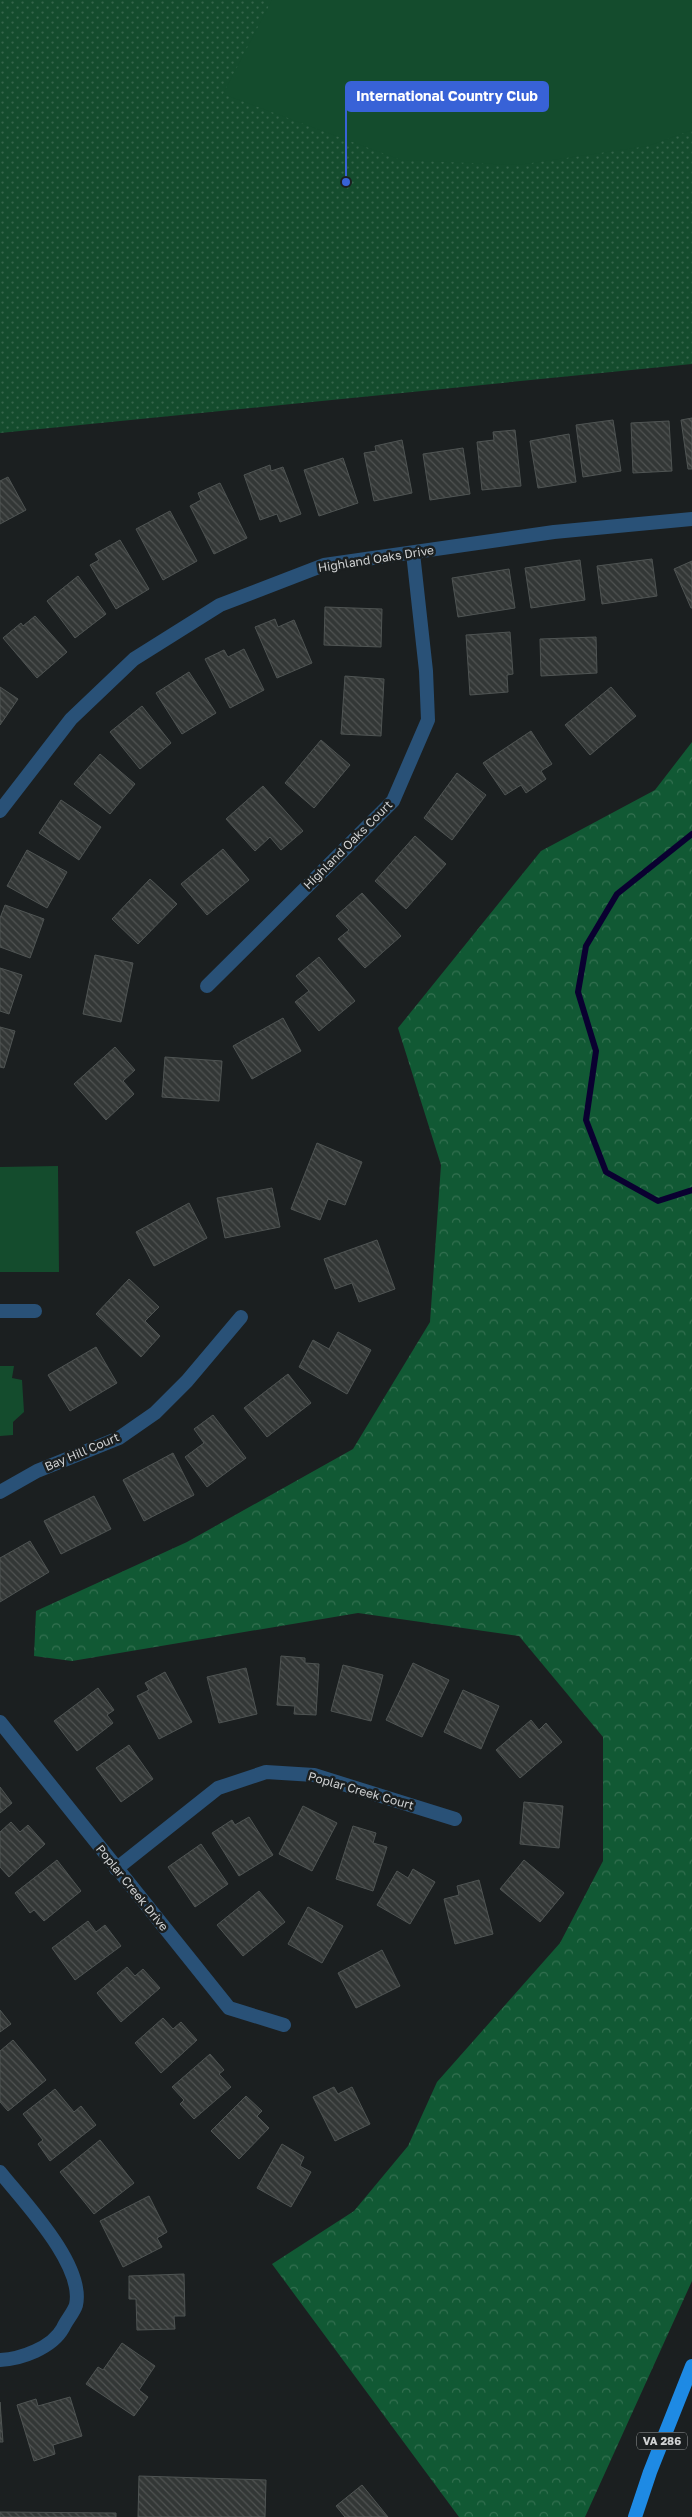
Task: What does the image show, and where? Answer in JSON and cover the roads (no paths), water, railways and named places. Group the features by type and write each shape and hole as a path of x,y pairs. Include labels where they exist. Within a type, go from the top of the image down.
{"highway":[{"name":"VA 286","path":"635,2517 650,2472 692,2366"}],"street":[{"name":"Highland Oaks Drive","path":"1,807 71,719 134,659 220,605 324,564 554,532 692,519"},
{"name":"Highland Oaks Court","path":"207,986 393,801 428,720 426,671 413,553"},
{"path":"0,1311 35,1311"},
{"name":"Bay Hill Court","path":"0,1492 36,1471 118,1438 155,1414 187,1381 240,1317"},
{"name":"Poplar Creek Drive","path":"0,1722 229,2008 284,2025"},
{"name":"Poplar Creek Court","path":"116,1869 218,1788 266,1772 314,1775 455,1819"},
{"path":"0,2172 60,2246 74,2280 76,2305 59,2334 39,2350 0,2360"}],"waterway":[{"path":"692,834 617,894 586,946 578,992 596,1051 586,1120 606,1172 658,1201 692,1190"}],"place":[{"name":"International Country Club","path":"346,182"}]}
